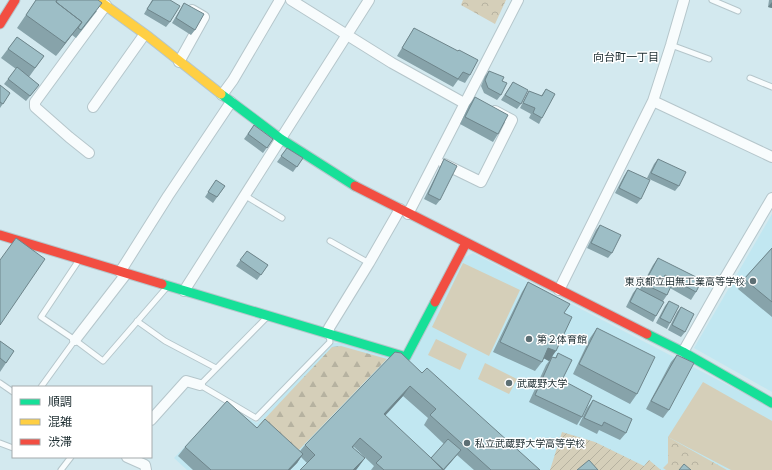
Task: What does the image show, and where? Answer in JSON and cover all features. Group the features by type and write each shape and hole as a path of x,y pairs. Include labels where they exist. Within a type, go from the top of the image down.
{"street":[{"path":"0,24 15,0"},
{"path":"222,95 233,80 280,0"},
{"path":"291,0 392,63 469,100"},
{"path":"184,291 369,0"},
{"path":"329,334 329,328 436,160 469,100 518,0"},
{"path":"559,290 653,101 672,45 684,0"},
{"path":"89,153 35,107 35,102 102,3 230,102 280,139 326,169 368,194 683,352 772,403"},
{"path":"179,62 204,17 187,7"},
{"path":"93,107 144,35"},
{"path":"653,101 772,156"},
{"path":"76,340 123,273 168,196 230,102"},
{"path":"436,160 481,182 512,120 487,107"},
{"path":"683,352 772,198"},
{"path":"0,235 79,260 406,357 466,243"},
{"path":"152,419 186,381 200,385"},
{"path":"128,458 144,466 146,470"}],"lane":[{"path":"712,0 738,10"},
{"path":"672,45 709,59"},
{"path":"750,78 772,87"},
{"path":"244,195 282,218"},
{"path":"330,241 369,263"},
{"path":"79,260 41,317 76,340 103,361 168,286"},
{"path":"268,316 200,385 256,418 330,342 329,334"},
{"path":"137,321 165,341 216,368"},
{"path":"42,386 76,340"},
{"path":"0,383 12,391"},
{"path":"0,443 12,448"},
{"path":"61,470 70,458"}],"shaded area":[{"name":"東京都立田無工業高等学校","path":"772,214 772,392 694,348"},
{"name":"武蔵野大学","path":"473,253 772,408 772,470 187,470 174,458 223,406 257,423 332,343 341,343 407,361 461,259"}],"green space":[{"path":"463,0 506,0 495,24 461,5"},
{"path":"463,263 520,290 489,356 432,327"},
{"path":"436,339 467,354 460,370 428,355"},
{"path":"341,346 387,359 293,456 259,425 332,347"},
{"path":"485,363 517,379 509,394 478,379"},
{"path":"703,382 772,421 772,470 731,470 668,437"},
{"path":"562,432 595,442 644,466 649,460 661,470 550,470"},
{"path":"668,437 727,470 666,470 663,468 668,463"}],"building":[{"path":"36,0 57,0 56,2 82,22 65,43 26,15"},
{"path":"57,0 98,0 102,3 81,30 78,28 82,22 56,2"},
{"path":"153,0 170,0 180,6 170,22 147,9"},
{"path":"184,3 204,14 195,30 176,18"},
{"path":"414,28 478,60 470,75 463,72 458,79 402,48"},
{"path":"17,37 44,56 35,68 8,49"},
{"path":"17,67 39,85 30,96 8,79"},
{"path":"489,71 504,77 502,81 507,83 501,95 488,88 485,80"},
{"path":"513,82 528,90 521,104 505,95"},
{"path":"0,85 10,93 3,104 0,102"},
{"path":"546,89 555,94 542,118 533,113 535,108 523,103 529,91 542,96"},
{"path":"475,97 508,115 498,134 465,117"},
{"path":"254,125 273,139 267,148 248,134"},
{"path":"287,148 303,158 297,167 281,156"},
{"path":"444,159 457,166 440,200 428,194"},
{"path":"658,159 686,172 679,186 651,173"},
{"path":"628,170 650,180 641,199 619,188"},
{"path":"216,180 225,186 217,197 208,192"},
{"path":"600,225 621,235 612,253 591,243"},
{"path":"16,238 45,259 0,325 0,260"},
{"path":"772,248 772,302 744,279"},
{"path":"247,251 268,265 261,275 240,260"},
{"path":"658,258 702,280 696,292 665,275 663,279 672,284 667,295 644,284"},
{"name":"第２体育館","path":"528,282 570,304 564,313 572,317 556,351 548,348 542,362 500,342"},
{"path":"637,288 664,302 656,316 630,302"},
{"path":"669,301 679,306 670,323 660,318"},
{"path":"681,307 694,314 685,332 672,325"},
{"path":"597,328 655,357 637,394 579,364"},
{"path":"0,341 14,351 6,363 0,358"},
{"path":"395,352 401,353 422,373 427,368 540,470 491,470 430,415 436,409 410,386 384,414 444,470 384,470 376,463 382,457 360,438 352,447 365,458 353,470 300,470 315,455 305,445"},
{"path":"558,353 572,360 562,380 592,396 582,417 535,395 552,357 556,358"},
{"path":"677,355 694,363 669,410 651,401"},
{"path":"593,400 632,419 626,433 604,422 602,426 584,418"},
{"path":"227,401 257,428 265,419 303,454 288,470 211,470 185,447"},
{"path":"448,439 461,450 443,470 431,458"},
{"path":"589,460 598,470 577,470"},
{"path":"684,464 691,470 679,470"}],"traffic: fast":[{"path":"221,94 281,139 355,186"},
{"path":"162,284 406,357 435,302"},
{"path":"647,334 683,352 772,403"}],"traffic: slow":[{"path":"98,0 149,37 221,94"}],"traffic: jam":[{"path":"0,24 15,0"},
{"path":"355,186 647,334"},
{"path":"0,235 162,284"},
{"path":"435,302 466,243"}],"place":[{"name":"東京都立田無工業高等学校","path":"753,281"},
{"name":"第２体育館","path":"529,339"},
{"name":"武蔵野大学","path":"509,383"},
{"name":"私立武蔵野大学高等学校","path":"467,443"}],"district":[{"name":"向台町一丁目","path":"626,57"}]}
